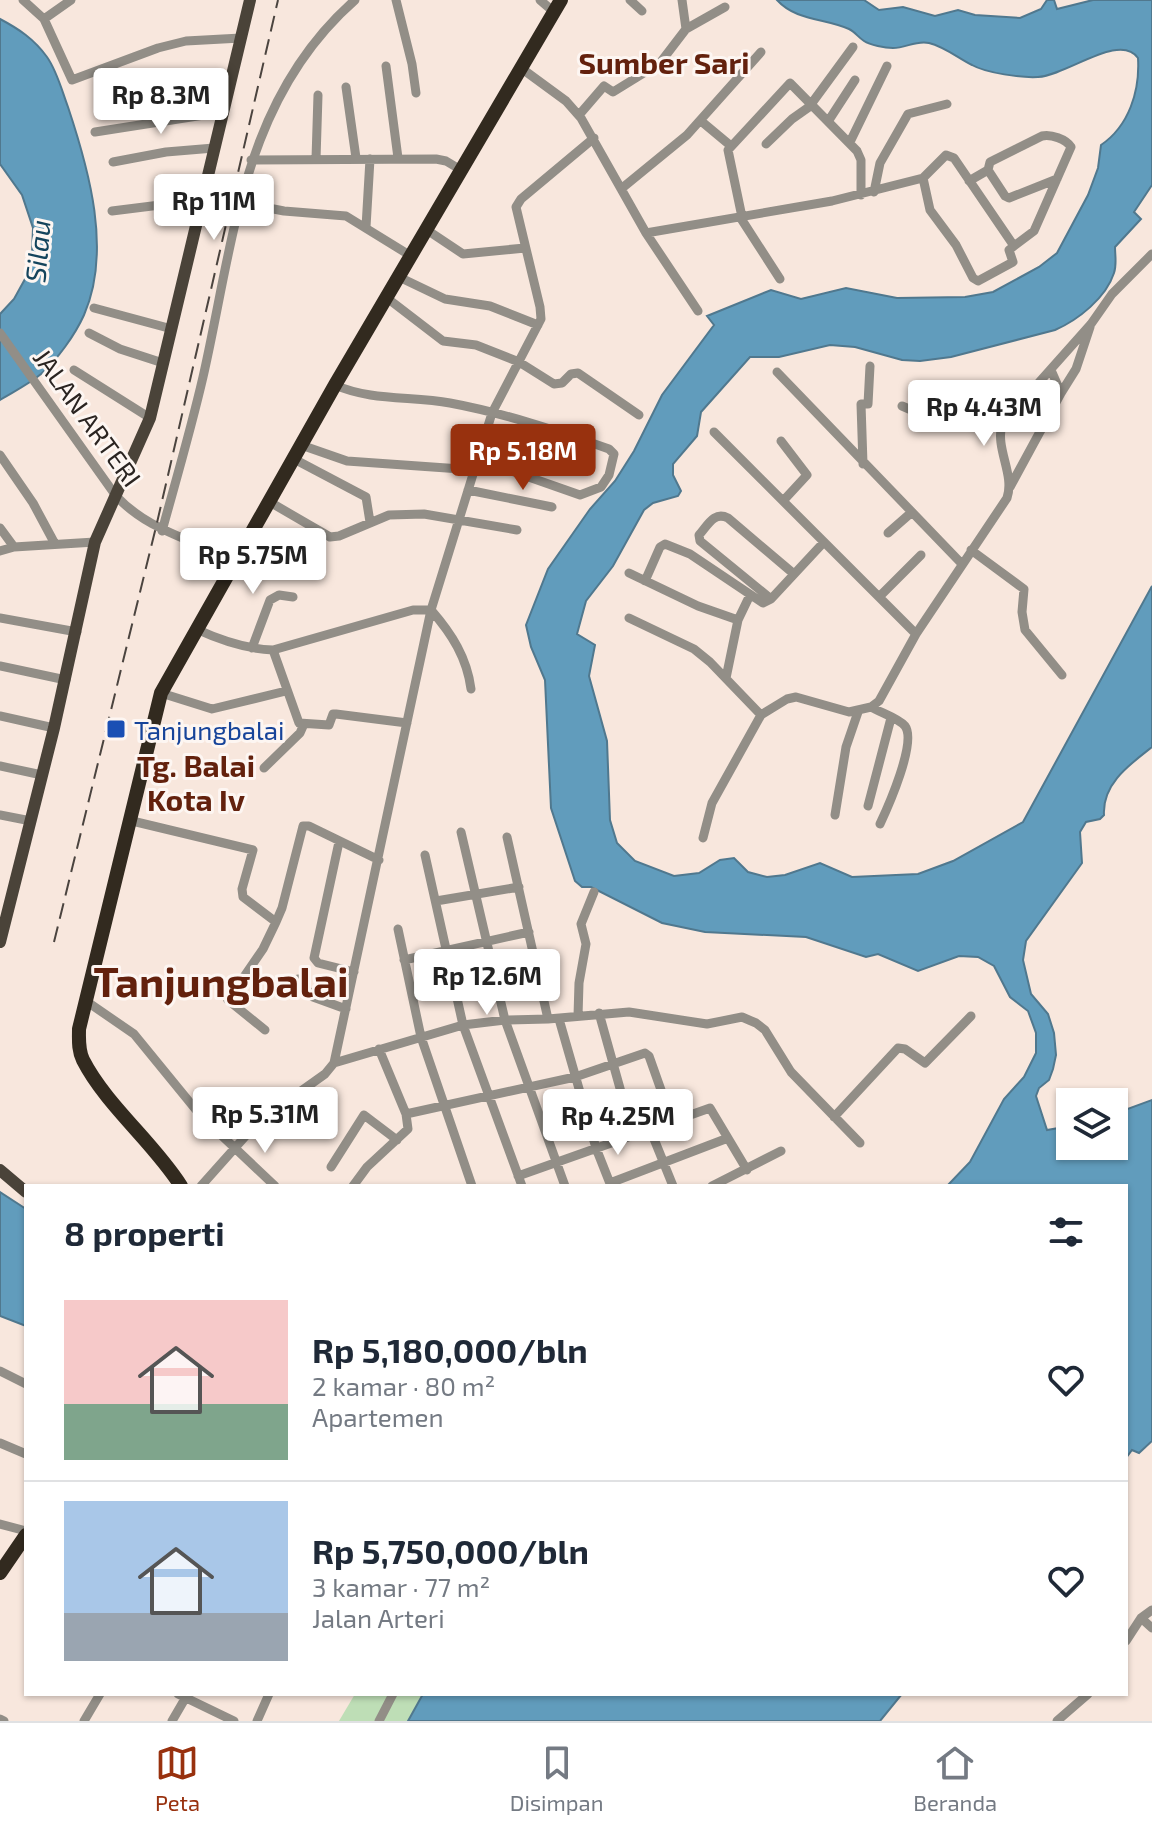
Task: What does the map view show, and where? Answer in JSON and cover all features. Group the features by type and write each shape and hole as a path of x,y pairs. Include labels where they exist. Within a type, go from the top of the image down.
{"highway":[{"path":"179,1184 96,1080 82,1059 79,1046 79,1029 161,693 233,561 558,6"},
{"path":"0,1573 24,1536"}],"main road":[{"path":"0,942 6,895 31,821 66,680 95,542 150,418 250,0"},
{"path":"0,1170 24,1190"}],"street":[{"path":"23,0 44,19 72,80 172,45 209,38 241,38"},
{"path":"44,19 71,0"},
{"path":"162,531 203,376 251,160 274,104 296,70 333,22 355,0"},
{"path":"396,0 416,93"},
{"path":"540,0 558,6"},
{"path":"630,0 642,11"},
{"path":"682,0 686,29"},
{"path":"579,115 604,86 613,92 660,63 686,29 725,7"},
{"path":"766,144 813,103 853,47"},
{"path":"621,189 701,121 761,52"},
{"path":"386,66 398,158"},
{"path":"850,142 887,66"},
{"path":"521,68 566,101 579,115 646,233 698,311"},
{"path":"829,120 855,80"},
{"path":"780,279 741,217 728,152 790,83 850,142 861,160 861,195"},
{"path":"346,87 356,158"},
{"path":"316,159 318,95"},
{"path":"874,192 880,163 908,114 947,104"},
{"path":"95,132 223,112"},
{"path":"701,121 731,146"},
{"path":"923,178 930,210 956,245 975,280 981,280 1013,262 1009,250 1034,231 1071,147 1050,135 1042,136 990,162 988,170 969,181"},
{"path":"203,1184 259,1121 325,1074 334,1063 431,610 492,413 538,325 541,312 516,212 518,203 594,138"},
{"path":"113,162 166,152 214,148"},
{"path":"646,233 874,192 923,178 948,155 954,158 1014,246"},
{"path":"366,227 370,159"},
{"path":"251,160 441,160 461,170"},
{"path":"988,170 1007,198 1057,179"},
{"path":"112,211 201,204"},
{"path":"258,206 338,214 366,227 411,256"},
{"path":"427,230 463,254 525,248"},
{"path":"1010,487 999,439 1002,424 1091,324 1112,294 1152,254"},
{"path":"399,277 445,299 490,306 538,325"},
{"path":"387,298 443,341 471,343 519,362 554,384 562,383 571,374 578,373 639,415"},
{"path":"94,308 172,329"},
{"path":"703,838 712,803 761,715 796,697 849,712 858,712 879,701 916,634 1007,498 1010,487 1076,369 1091,324"},
{"name":"JALAN ARTERI","path":"0,333 128,509 162,531 211,549 233,561"},
{"path":"89,333 120,349 163,363"},
{"path":"863,464 859,404 868,404 870,366"},
{"path":"74,370 150,418"},
{"path":"1051,370 1061,393"},
{"path":"777,372 962,564"},
{"path":"335,385 361,394 448,403 492,413 609,449 615,460 601,487 580,495 477,459"},
{"path":"902,406 937,421 1002,424"},
{"path":"714,432 916,634"},
{"path":"781,441 807,475 783,501"},
{"path":"301,445 347,461 475,470"},
{"path":"0,455 33,503 55,544"},
{"path":"294,459 366,497 370,522"},
{"path":"468,490 552,507"},
{"path":"268,501 330,537 389,515 424,514 517,530"},
{"path":"888,533 912,512"},
{"path":"771,599 700,541 699,535 715,516 722,515 734,522 794,574"},
{"path":"0,528 14,547"},
{"path":"690,554 700,541"},
{"path":"0,551 14,547 95,542"},
{"path":"645,581 661,545 665,544 690,554 760,602 771,599 824,542"},
{"path":"971,550 1024,589 1022,623 1025,630 1062,675"},
{"path":"879,597 921,555"},
{"path":"629,573 698,606 738,620"},
{"path":"252,648 270,600 279,595 293,597"},
{"path":"726,678 738,620 750,595"},
{"path":"196,629 218,639 273,650 413,610 431,610"},
{"path":"431,610 460,649 469,669 471,689"},
{"path":"0,618 77,632"},
{"path":"629,618 694,649 761,715"},
{"path":"273,650 299,723 329,725 333,714 407,723"},
{"path":"0,666 66,680"},
{"path":"161,693 212,709 286,691"},
{"path":"871,707 906,728 908,736 897,790 880,824"},
{"path":"835,815 846,747 858,712"},
{"path":"0,716 54,728"},
{"path":"868,806 891,718"},
{"path":"264,768 300,733 304,724"},
{"path":"0,766 42,775"},
{"path":"0,815 31,821"},
{"path":"128,820 249,848 254,854 246,875 243,897 276,922"},
{"path":"265,1030 228,1000 263,949 276,922 303,826 309,826 379,860"},
{"path":"461,832 505,1020 564,1184"},
{"path":"507,837 548,1019"},
{"path":"339,842 313,953 318,963 354,972"},
{"path":"425,855 463,1025 520,1181 556,1161 711,1108 747,1170"},
{"path":"436,901 519,887"},
{"path":"578,1016 579,983 586,944 581,924 594,892"},
{"path":"398,929 421,1037 471,1184"},
{"path":"404,960 529,932"},
{"path":"298,979 313,997 346,1009"},
{"path":"86,1001 134,1034 196,1110 273,1184"},
{"path":"599,1013 633,1135"},
{"path":"334,1063 463,1025 505,1020 559,1019 599,1013 647,1013 707,1024 732,1018 749,1019 765,1030 791,1072 860,1143"},
{"path":"834,1117 898,1048 905,1049 925,1063 971,1016"},
{"path":"559,1019 596,1148 610,1184 728,1138"},
{"path":"354,1184 367,1167 408,1129 406,1114 379,1049"},
{"path":"406,1114 575,1077 643,1053 648,1054 672,1121"},
{"path":"331,1167 364,1115 397,1140"},
{"path":"650,1129 672,1184"},
{"path":"716,1184 781,1151"},
{"path":"0,1371 24,1383"},
{"path":"0,1443 24,1453"},
{"path":"0,1524 24,1532"},
{"path":"1128,1638 1141,1618 1152,1610"},
{"path":"1141,1618 1152,1628"},
{"path":"84,1721 99,1696"},
{"path":"172,1721 182,1696 234,1721"},
{"path":"257,1721 268,1696"},
{"path":"379,1721 392,1696"},
{"path":"1057,1721 1086,1696"}],"green space":[{"path":"354,1696 434,1696 421,1721 339,1721"}],"water":[{"path":"777,0 864,0 879,10 903,7 935,16 958,10 975,15 1020,18 1041,9 1047,0 1054,0 1057,9 1093,0 1152,0 1152,185 1134,212 1141,219 1115,247 1114,273 1105,291 1082,314 1055,330 951,357 920,361 902,360 855,347 830,345 779,357 750,357 701,412 697,436 673,464 673,475 681,491 678,496 653,503 644,510 613,566 586,601 577,634 595,645 589,676 607,741 610,820 617,843 635,861 674,876 699,873 720,860 734,858 748,872 767,877 785,875 820,863 852,877 918,874 953,861 1023,822 1152,586 1152,747 1126,768 1112,785 1107,794 1104,815 1086,822 1080,832 1082,863 1026,941 1023,960 1031,994 1048,1014 1054,1033 1056,1055 1053,1069 1049,1080 1039,1088 1036,1096 1047,1130 1056,1128 1056,1160 1128,1160 1128,1109 1152,1100 1152,1441 1139,1453 1132,1450 1128,1455 1128,1184 949,1184 970,1162 1004,1099 1024,1077 1036,1053 1036,1033 1028,1011 1010,997 994,966 978,957 959,956 918,971 878,954 866,957 806,937 705,932 662,923 575,881 551,808 545,680 531,647 526,625 548,569 590,509 615,481 662,395 714,325 707,316 771,290 801,299 846,288 897,298 965,297 993,292 1039,267 1057,253 1088,195 1098,168 1101,145 1126,118 1135,95 1138,58 1130,51 1106,52 1050,75 1023,77 978,68 929,43 893,48 870,44 840,25 793,12"},
{"name":"Silau","path":"0,19 37,45 56,75 90,184 97,238 92,290 76,331 41,374 0,400 0,314 14,299 25,279 32,253 33,228 22,195 0,164"},
{"path":"0,1192 24,1208 24,1325 0,1316"},
{"path":"422,1696 900,1696 880,1721 408,1721"}],"railway":[{"path":"54,942 156,527 278,0"}],"place":[{"name":"Tanjungbalai","path":"116,729"}],"district":[{"name":"Sumber Sari","path":"664,62"},
{"name":"Tg. Balai Kota Iv","path":"196,782"},
{"name":"Tanjungbalai","path":"221,980"}]}
